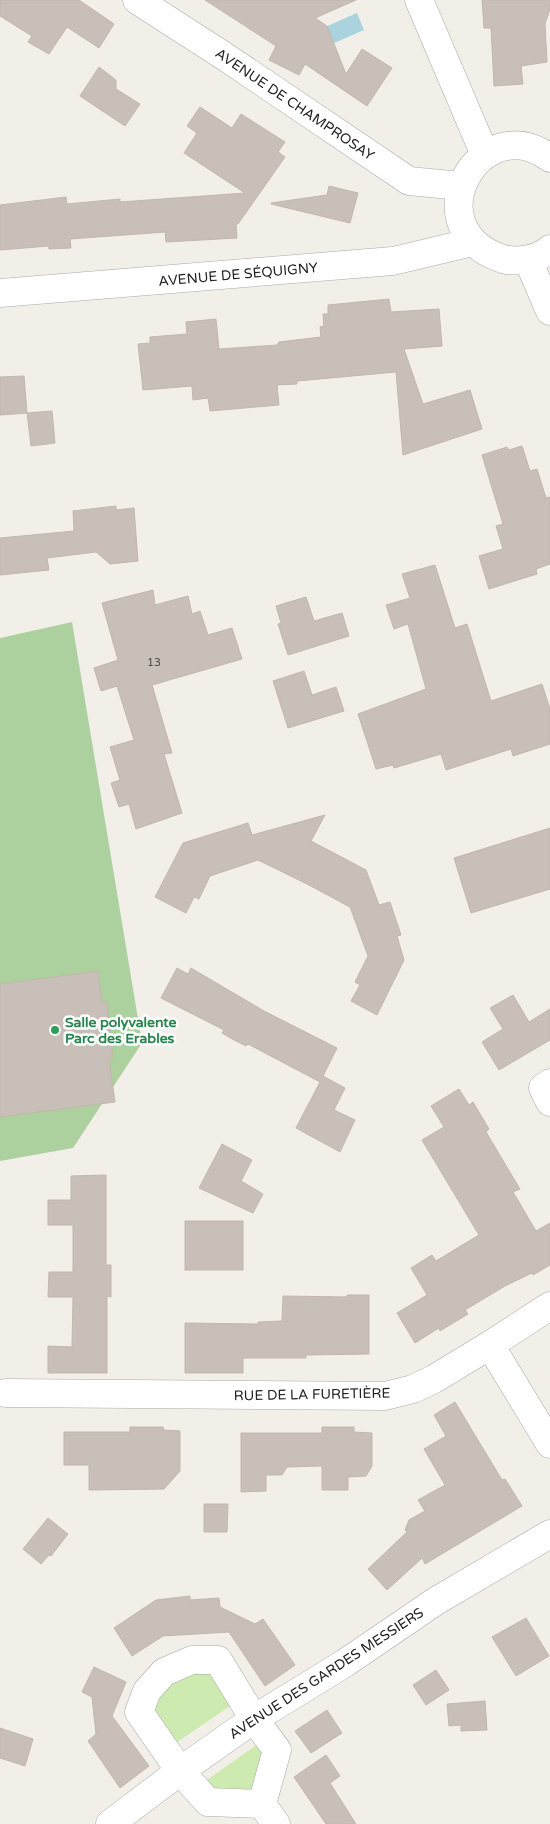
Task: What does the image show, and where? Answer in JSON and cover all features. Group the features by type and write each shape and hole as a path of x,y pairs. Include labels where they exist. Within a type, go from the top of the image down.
{"street":[{"name":"AVENUE DE CHAMPROSAY","path":"137,0 224,56 409,181 461,186"},
{"path":"419,0 485,155"},
{"path":"547,150 523,146 503,147 485,155 470,168 461,186 458,206 463,225 473,242 489,254 508,260 539,254 550,311"},
{"name":"AVENUE DE SÉQUIGNY","path":"0,293 393,261 473,242"},
{"path":"550,1083 543,1088 550,1102"},
{"name":"RUE DE LA FURETIÈRE","path":"6,1393 385,1396 413,1389 434,1379 550,1306"},
{"path":"490,1345 550,1444"},
{"name":"AVENUE DES GARDES MESSIERS","path":"110,1824 254,1718 346,1663 436,1601 550,1534"},
{"path":"192,1660 218,1660 254,1718 277,1750 269,1814 208,1802 180,1771 139,1712 147,1691 164,1672 192,1660"}],"green space":[{"path":"72,622 142,1043 73,1148 0,1161 0,638"},
{"path":"212,1667 233,1704 173,1745 146,1709 171,1676"},
{"path":"259,1743 268,1757 250,1797 200,1785"}],"water":[{"path":"357,13 364,30 332,44 325,27"}],"building":[{"path":"0,0 79,0 114,24 99,48 67,27 49,54 28,42 32,36 0,16"},
{"path":"205,0 356,0 315,18 327,26 346,74 362,49 392,68 367,106 305,64 299,75 269,60 276,46"},
{"path":"482,0 550,0 550,9 545,24 547,62 521,66 523,84 494,86 491,28 484,28"},
{"path":"99,67 116,80 116,89 140,104 125,126 80,96"},
{"path":"200,107 232,128 241,114 285,142 278,152 285,157 238,224 236,224 237,238 166,242 165,232 70,239 71,248 49,249 49,246 0,250 0,205 66,197 67,204 120,199 120,202 245,193 184,153 197,133 187,126"},
{"path":"329,186 358,193 350,223 271,204 327,195"},
{"path":"389,299 391,312 439,309 442,346 404,349 423,404 470,390 482,429 403,455 396,372 297,381 297,384 277,385 279,405 210,411 208,398 193,400 192,386 143,390 138,344 150,343 150,337 187,334 186,322 216,319 219,349 277,345 279,342 321,337 320,327 324,326 323,314 328,314 328,305"},
{"path":"24,376 27,413 0,415 0,377"},
{"path":"52,411 55,443 31,446 27,413"},
{"path":"522,446 530,471 537,469 546,498 550,497 550,564 536,569 537,574 489,589 479,556 503,549 496,526 503,524 482,455 507,447 509,450"},
{"path":"116,506 116,510 134,508 138,561 110,564 96,552 47,558 49,570 0,575 0,538 74,531 73,511"},
{"path":"435,565 455,628 467,624 491,701 542,684 550,709 550,744 513,756 511,749 446,770 441,754 394,768 393,765 376,769 358,714 426,689 408,624 394,629 386,605 410,598 402,574"},
{"path":"153,590 155,605 188,596 192,614 200,611 208,635 232,628 242,659 152,685 172,753 164,754 182,813 136,829 129,804 119,807 111,783 120,780 110,747 134,740 117,686 101,691 94,668 118,660 102,603"},
{"path":"306,597 314,621 342,613 349,636 288,655 278,624 281,623 276,606"},
{"path":"304,671 312,695 336,687 344,711 288,728 273,681"},
{"path":"325,815 311,841 366,870 379,905 390,902 401,935 397,936 404,960 377,1015 351,1001 360,985 355,982 368,956 350,907 307,884 258,860 210,876 199,899 194,897 186,913 155,897 183,843 248,823 252,835"},
{"path":"550,828 550,889 471,913 454,858"},
{"path":"177,968 188,974 191,968 264,1011 337,1048 323,1076 345,1088 334,1110 355,1120 340,1152 296,1128 320,1082 248,1044 246,1046 234,1040 222,1033 224,1030 161,998"},
{"name":"Salle polyvalente Parc des Erables","path":"98,971 102,1002 107,1002 113,1058 109,1059 115,1102 0,1117 0,984"},
{"path":"513,995 529,1022 550,1009 550,1040 499,1070 482,1042 503,1029 490,1008"},
{"path":"459,1089 469,1105 473,1102 489,1129 486,1132 520,1189 513,1192 536,1231 550,1223 550,1265 533,1275 532,1273 505,1286 465,1310 468,1314 440,1331 439,1328 415,1343 397,1313 427,1295 411,1268 432,1255 436,1261 479,1235 422,1140 444,1127 431,1106"},
{"path":"222,1144 252,1160 241,1181 263,1194 253,1213 199,1188"},
{"path":"106,1175 106,1265 111,1265 111,1297 107,1296 107,1373 48,1373 48,1346 72,1347 73,1297 48,1297 49,1272 73,1272 73,1225 48,1225 48,1200 71,1200 71,1176"},
{"path":"185,1221 243,1221 243,1270 185,1270"},
{"path":"347,1295 369,1295 369,1354 306,1355 306,1358 243,1358 243,1373 185,1373 185,1323 258,1324 258,1322 282,1321 283,1296 347,1297"},
{"path":"455,1402 502,1480 505,1479 522,1506 425,1564 422,1558 387,1590 368,1569 407,1532 405,1530 409,1520 425,1511 418,1500 445,1485 424,1449 446,1436 434,1415"},
{"path":"130,1427 163,1427 164,1430 180,1431 180,1471 164,1489 89,1490 89,1465 64,1465 64,1432 130,1432"},
{"path":"322,1427 354,1427 354,1432 372,1433 372,1466 366,1476 348,1477 348,1490 322,1490 322,1466 287,1467 282,1475 266,1475 266,1491 241,1492 241,1433 322,1433"},
{"path":"204,1504 228,1504 227,1532 204,1532"},
{"path":"48,1518 68,1534 51,1556 49,1555 41,1564 23,1549"},
{"path":"190,1596 190,1600 219,1598 220,1607 255,1624 263,1619 295,1665 265,1686 229,1632 163,1636 132,1656 114,1628 156,1600"},
{"path":"526,1618 549,1656 516,1676 492,1637"},
{"path":"94,1667 126,1682 112,1716 149,1766 120,1788 88,1741 96,1734 92,1697 82,1692"},
{"path":"436,1670 449,1690 426,1705 413,1685"},
{"path":"485,1701 487,1730 461,1731 461,1725 449,1726 447,1704"},
{"path":"327,1710 342,1733 311,1753 295,1731"},
{"path":"0,1728 33,1739 25,1766 0,1758"},
{"path":"326,1755 340,1776 330,1783 356,1824 326,1824 294,1777"}],"place":[{"name":"Salle polyvalente Parc des Erables","path":"55,1030"}]}
